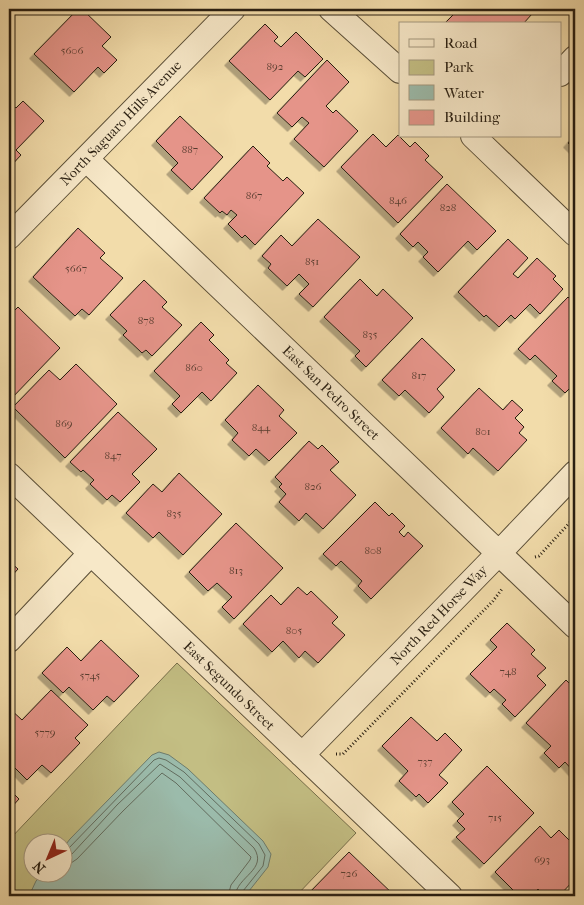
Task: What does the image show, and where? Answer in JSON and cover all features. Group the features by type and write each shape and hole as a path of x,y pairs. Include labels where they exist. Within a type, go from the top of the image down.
{"street":[{"name":"North Saguaro Hills Avenue","path":"9,237 233,9"},
{"path":"331,9 399,70"},
{"path":"562,72 575,58"},
{"path":"487,141 575,234"},
{"name":"East San Pedro Street","path":"86,159 575,626"},
{"name":"North Red Horse Way","path":"302,755 500,553 575,473"},
{"name":"East Segundo Street","path":"9,475 450,896"},
{"path":"9,640 91,553"}],"path":[{"path":"532,557 539,556 575,517"},
{"path":"336,754 343,754 493,601 504,586"}],"green space":[{"path":"177,663 356,833 296,896 9,896 9,840"}],"water":[{"path":"159,752 169,755 188,769 263,841 271,854 268,867 245,896 29,896 36,882 72,882 72,837 152,755"}],"building":[{"path":"78,9 82,9 111,37 102,46 117,60 104,73 98,67 74,92 34,54"},
{"path":"459,9 527,9 532,14 525,22 446,22"},
{"path":"265,24 278,37 274,41 281,47 296,32 323,59 305,77 298,71 270,100 229,61"},
{"path":"327,60 349,82 326,106 333,113 336,110 358,131 324,167 294,139 309,123 302,117 292,127 277,113"},
{"path":"23,101 44,121 16,150 21,155 9,168 9,102 16,108"},
{"path":"180,116 223,157 192,190 171,170 178,163 156,141"},
{"path":"373,134 386,147 398,135 410,147 415,142 429,156 425,160 443,177 398,223 341,167"},
{"path":"575,135 575,150 568,143"},
{"path":"253,146 270,163 267,166 283,181 287,177 304,193 255,245 245,235 242,238 228,224 237,215 231,210 227,215 222,211 220,213 204,198"},
{"path":"447,184 496,231 477,250 468,241 438,272 423,257 428,252 418,242 413,247 400,234"},
{"path":"318,219 360,257 313,307 299,294 309,284 299,274 287,286 268,268 271,264 262,256 281,235 292,246"},
{"path":"78,228 105,253 100,258 123,278 89,315 82,309 75,316 33,277"},
{"path":"508,239 528,258 513,274 518,278 537,258 556,276 553,279 563,289 540,314 530,304 515,319 511,315 499,327 486,315 484,317 458,292"},
{"path":"360,279 377,296 383,289 413,318 366,367 355,356 360,351 324,317"},
{"path":"144,280 167,302 162,307 182,325 152,356 146,350 142,353 123,335 127,331 110,315"},
{"path":"568,297 575,304 575,383 565,393 552,381 557,376 535,355 530,360 518,349"},
{"path":"18,307 60,348 9,401 9,316"},
{"path":"201,322 214,335 209,340 229,360 226,363 237,373 211,401 202,392 181,413 172,404 180,396 154,371"},
{"path":"422,338 455,370 437,389 444,397 429,413 405,390 399,396 382,380"},
{"path":"76,364 117,404 65,458 13,407 49,370 60,380"},
{"path":"258,385 284,410 279,416 297,433 269,461 256,449 249,456 232,440 238,433 225,420"},
{"path":"479,388 503,410 512,400 523,410 515,418 524,427 519,433 527,440 498,471 473,448 468,454 441,428"},
{"path":"118,412 157,449 132,474 140,482 120,502 112,495 107,500 90,484 94,480 70,462"},
{"path":"309,441 318,449 322,445 339,462 330,470 356,495 323,529 306,513 299,521 279,502 286,494 279,487 282,484 275,477"},
{"path":"179,473 222,514 183,555 159,532 153,538 126,513 153,484 162,492"},
{"path":"375,502 389,516 392,513 405,526 399,532 404,537 408,532 423,546 371,599 358,586 362,581 341,561 336,566 323,554"},
{"path":"236,523 283,568 234,619 222,607 232,597 217,583 208,591 189,572"},
{"path":"9,561 18,569 9,579"},
{"path":"298,587 307,595 311,591 338,617 332,623 345,635 318,663 305,651 299,658 283,641 272,652 243,624 271,595 281,605"},
{"path":"507,623 535,650 531,654 546,668 537,676 546,685 515,717 502,704 506,700 494,689 490,693 470,674 497,647 490,640"},
{"path":"101,640 139,676 114,702 107,696 93,710 69,687 63,693 42,673 67,647 81,661"},
{"path":"566,680 575,689 575,773 565,762 559,768 544,753 551,746 526,723"},
{"path":"51,690 88,725 75,738 80,743 51,773 42,765 27,780 9,762 9,708 22,720"},
{"path":"411,717 437,741 445,733 462,750 439,775 448,783 428,803 419,794 416,797 399,781 408,771 382,746"},
{"path":"487,766 534,813 484,864 456,837 465,829 457,821 464,814 452,802"},
{"path":"9,789 19,799 9,810"},
{"path":"540,826 551,838 559,830 575,846 575,879 559,896 545,896 538,889 531,896 519,896 495,872"},
{"path":"349,852 395,896 310,896 308,894"}]}
